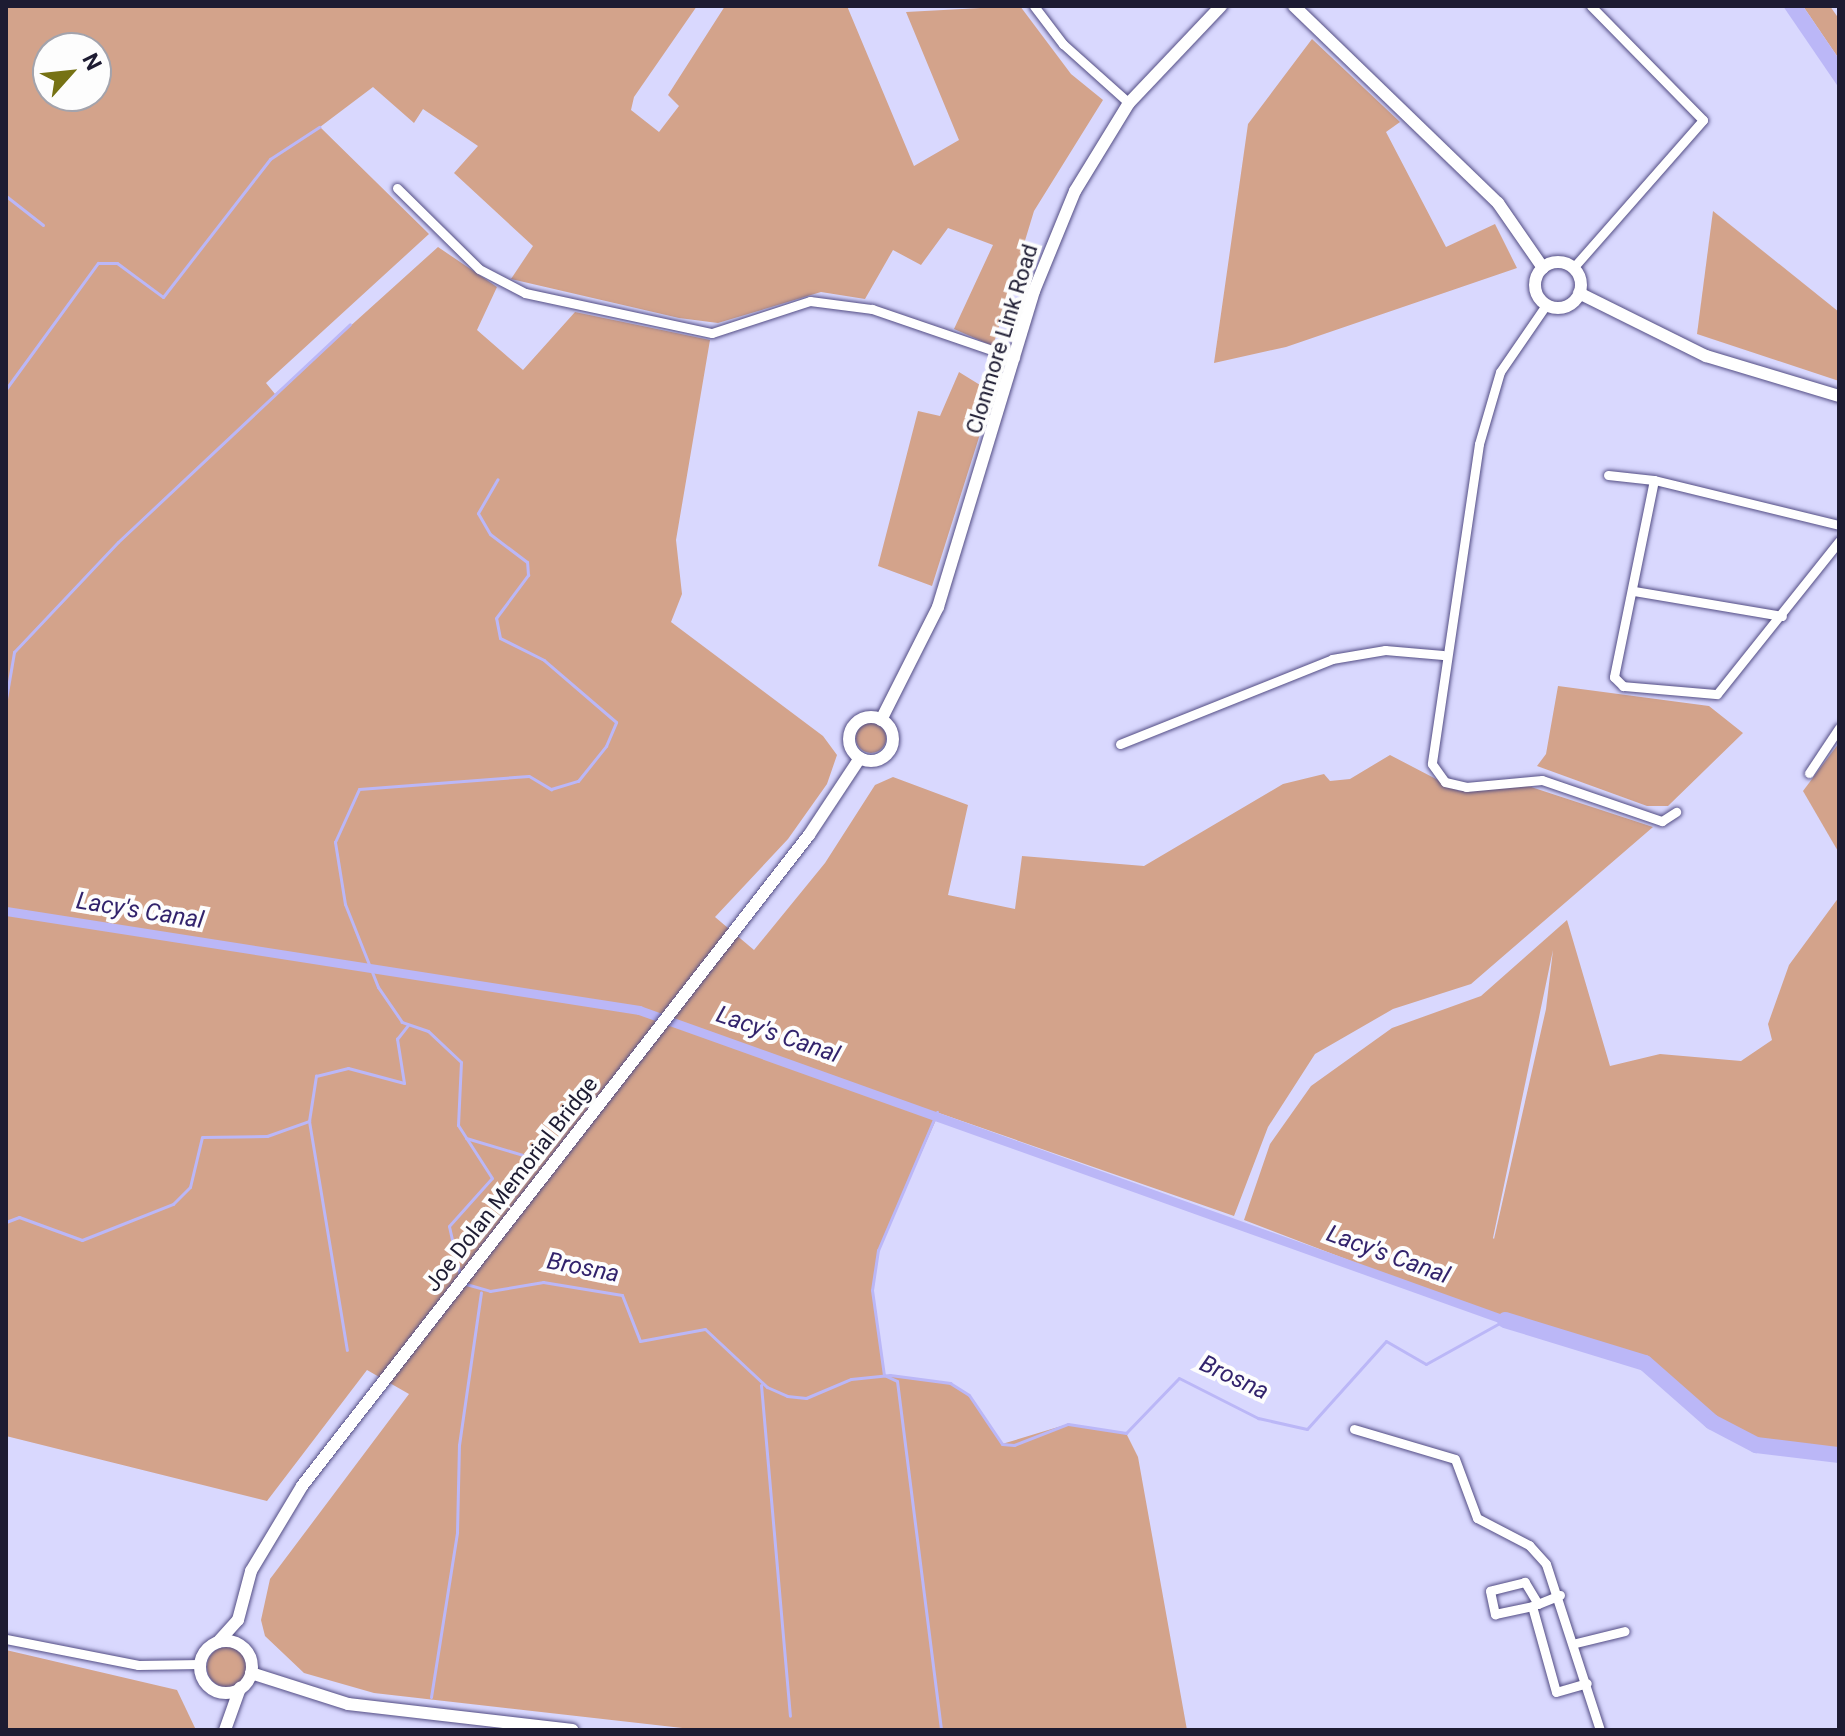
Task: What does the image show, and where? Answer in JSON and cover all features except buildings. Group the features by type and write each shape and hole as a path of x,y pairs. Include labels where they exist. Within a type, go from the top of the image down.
{"main road":[{"name":"Clonmore Link Road","path":"881,720 938,607 1051,243 1099,146 1129,103 1221,6"},
{"path":"1294,6 1498,203 1543,268"},
{"path":"1543,268 1573,268 1579,293"},
{"path":"1543,268 1535,287 1546,305 1565,307 1579,293"},
{"path":"1579,293 1706,356 1839,396"},
{"path":"861,720 881,720 893,736 891,749 874,761 860,758 852,729 861,720"},
{"name":"Joe Dolan Memorial Bridge","path":"238,1620 251,1571 276,1523 860,758"},
{"path":"226,1716 200,1664 238,1620"},
{"path":"225,1730 226,1716 251,1673 238,1620"},
{"path":"218,1642 246,1650"},
{"path":"251,1673 348,1704 572,1730"},
{"path":"213,1689 240,1688"}],"street":[{"path":"1034,6 1063,44 1129,103"},
{"path":"1573,268 1703,120 1591,6"},
{"path":"397,188 479,269 525,293 712,333 810,301 872,309 1015,358"},
{"path":"1546,305 1500,372 1479,444 1443,655 1432,764 1445,782 1466,787 1542,780 1662,821 1676,812"},
{"path":"1608,475 1654,480 1839,525"},
{"path":"1654,480 1634,591 1614,677 1623,686 1707,699 1782,616 1839,541"},
{"path":"1634,591 1782,616"},
{"path":"1120,744 1332,659 1385,650 1443,655"},
{"path":"1809,773 1839,728"},
{"path":"1354,1429 1455,1459 1477,1518 1529,1545 1560,1595 1600,1730"},
{"path":"1560,1595 1538,1604 1525,1582 1490,1591 1495,1614 1532,1606 1556,1692 1587,1683"},
{"path":"1576,1643 1625,1631"},
{"path":"6,1639 138,1665 200,1664"}],"shaded area":[{"path":"6,6 697,6 634,97 631,110 659,132 679,106 668,95 725,6 847,6 914,166 959,140 906,12 1020,6 1071,74 1103,100 1034,211 993,346 954,329 993,245 948,228 921,265 893,250 865,299 821,292 718,323 679,318 511,279 533,246 454,173 478,146 423,109 414,123 373,87 320,127 429,234 266,383 275,394 438,247 497,287 477,330 523,370 575,312 710,340 676,540 682,594 671,622 823,736 837,755 827,784 788,839 715,917 754,950 825,863 875,785 893,777 968,805 948,895 1015,909 1022,856 1144,866 1283,784 1324,774 1330,781 1350,779 1390,755 1459,791 1525,785 1653,827 1471,984 1393,1009 1315,1054 1268,1127 1234,1216 939,1113 878,1250 872,1290 884,1375 950,1383 969,1395 1002,1444 1068,1424 1126,1433 1138,1457 1187,1730 700,1730 374,1693 304,1673 265,1636 261,1620 270,1579 409,1394 367,1370 267,1501 6,1436"},
{"path":"1783,6 1803,6 1839,59 1839,88"},
{"path":"1803,6 1830,6 1839,19 1839,59"},
{"path":"1312,39 1400,122 1386,132 1446,247 1495,224 1517,268 1286,347 1214,363 1248,124"},
{"path":"1713,211 1839,312 1839,381 1697,334"},
{"path":"959,372 993,393 932,586 878,566 918,411 940,416"},
{"path":"1558,686 1709,706 1743,733 1668,806 1647,806 1537,766 1546,754"},
{"path":"871,723 877,724 885,732 885,744 877,752 871,753 865,752 857,744 856,738 857,732 865,724"},
{"path":"1839,743 1839,853 1803,791"},
{"path":"1839,897 1839,1455 1756,1445 1712,1422 1645,1363 1505,1320 1244,1220 1270,1144 1311,1086 1392,1028 1481,996 1567,920 1610,1066 1660,1054 1741,1061 1772,1040 1768,1024 1789,965","holes":["1553,950 1546,1009 1494,1239"]},
{"path":"227,1647 241,1653 247,1667 241,1681 227,1687 213,1681 207,1667 213,1653"},
{"path":"6,1650 177,1690 196,1730 6,1730"}],"waterway":[{"path":"6,389 98,263 117,263 163,297 270,159 319,127"},
{"path":"6,196 43,225"},
{"path":"6,699 14,652 118,542 350,324"},
{"path":"460,1275 449,1226 492,1178 458,1125 461,1062 428,1031 402,1022 378,987 345,904 335,842 359,789 529,776 551,789 578,781 606,746 616,722 544,660 500,638 496,618 528,575 527,562 490,534 478,513 498,479"},
{"name":"Lacy's Canal","path":"6,911 639,1010 1505,1320"},
{"name":"Brosna","path":"6,1222 19,1217 82,1240 173,1204 190,1187 202,1137 267,1136 309,1121 316,1076 348,1068 404,1083 397,1039 408,1025"},
{"path":"937,1112 878,1250 872,1290 884,1375 897,1381 941,1730"},
{"path":"309,1121 347,1350"},
{"path":"466,1138 523,1155"},
{"name":"Brosna","path":"466,1284 490,1291 543,1282 622,1295 640,1341 705,1329 767,1387 787,1396 806,1398 851,1379 890,1375 950,1383 969,1395 1002,1444 1014,1445 1068,1424 1126,1433 1179,1378 1258,1418 1307,1429 1386,1341 1426,1364 1505,1320"},
{"path":"431,1697 457,1532 459,1445 481,1293"},
{"name":"Brosna","path":"1505,1320 1645,1363 1712,1422 1756,1445 1839,1455"},
{"path":"761,1385 790,1716"}]}
